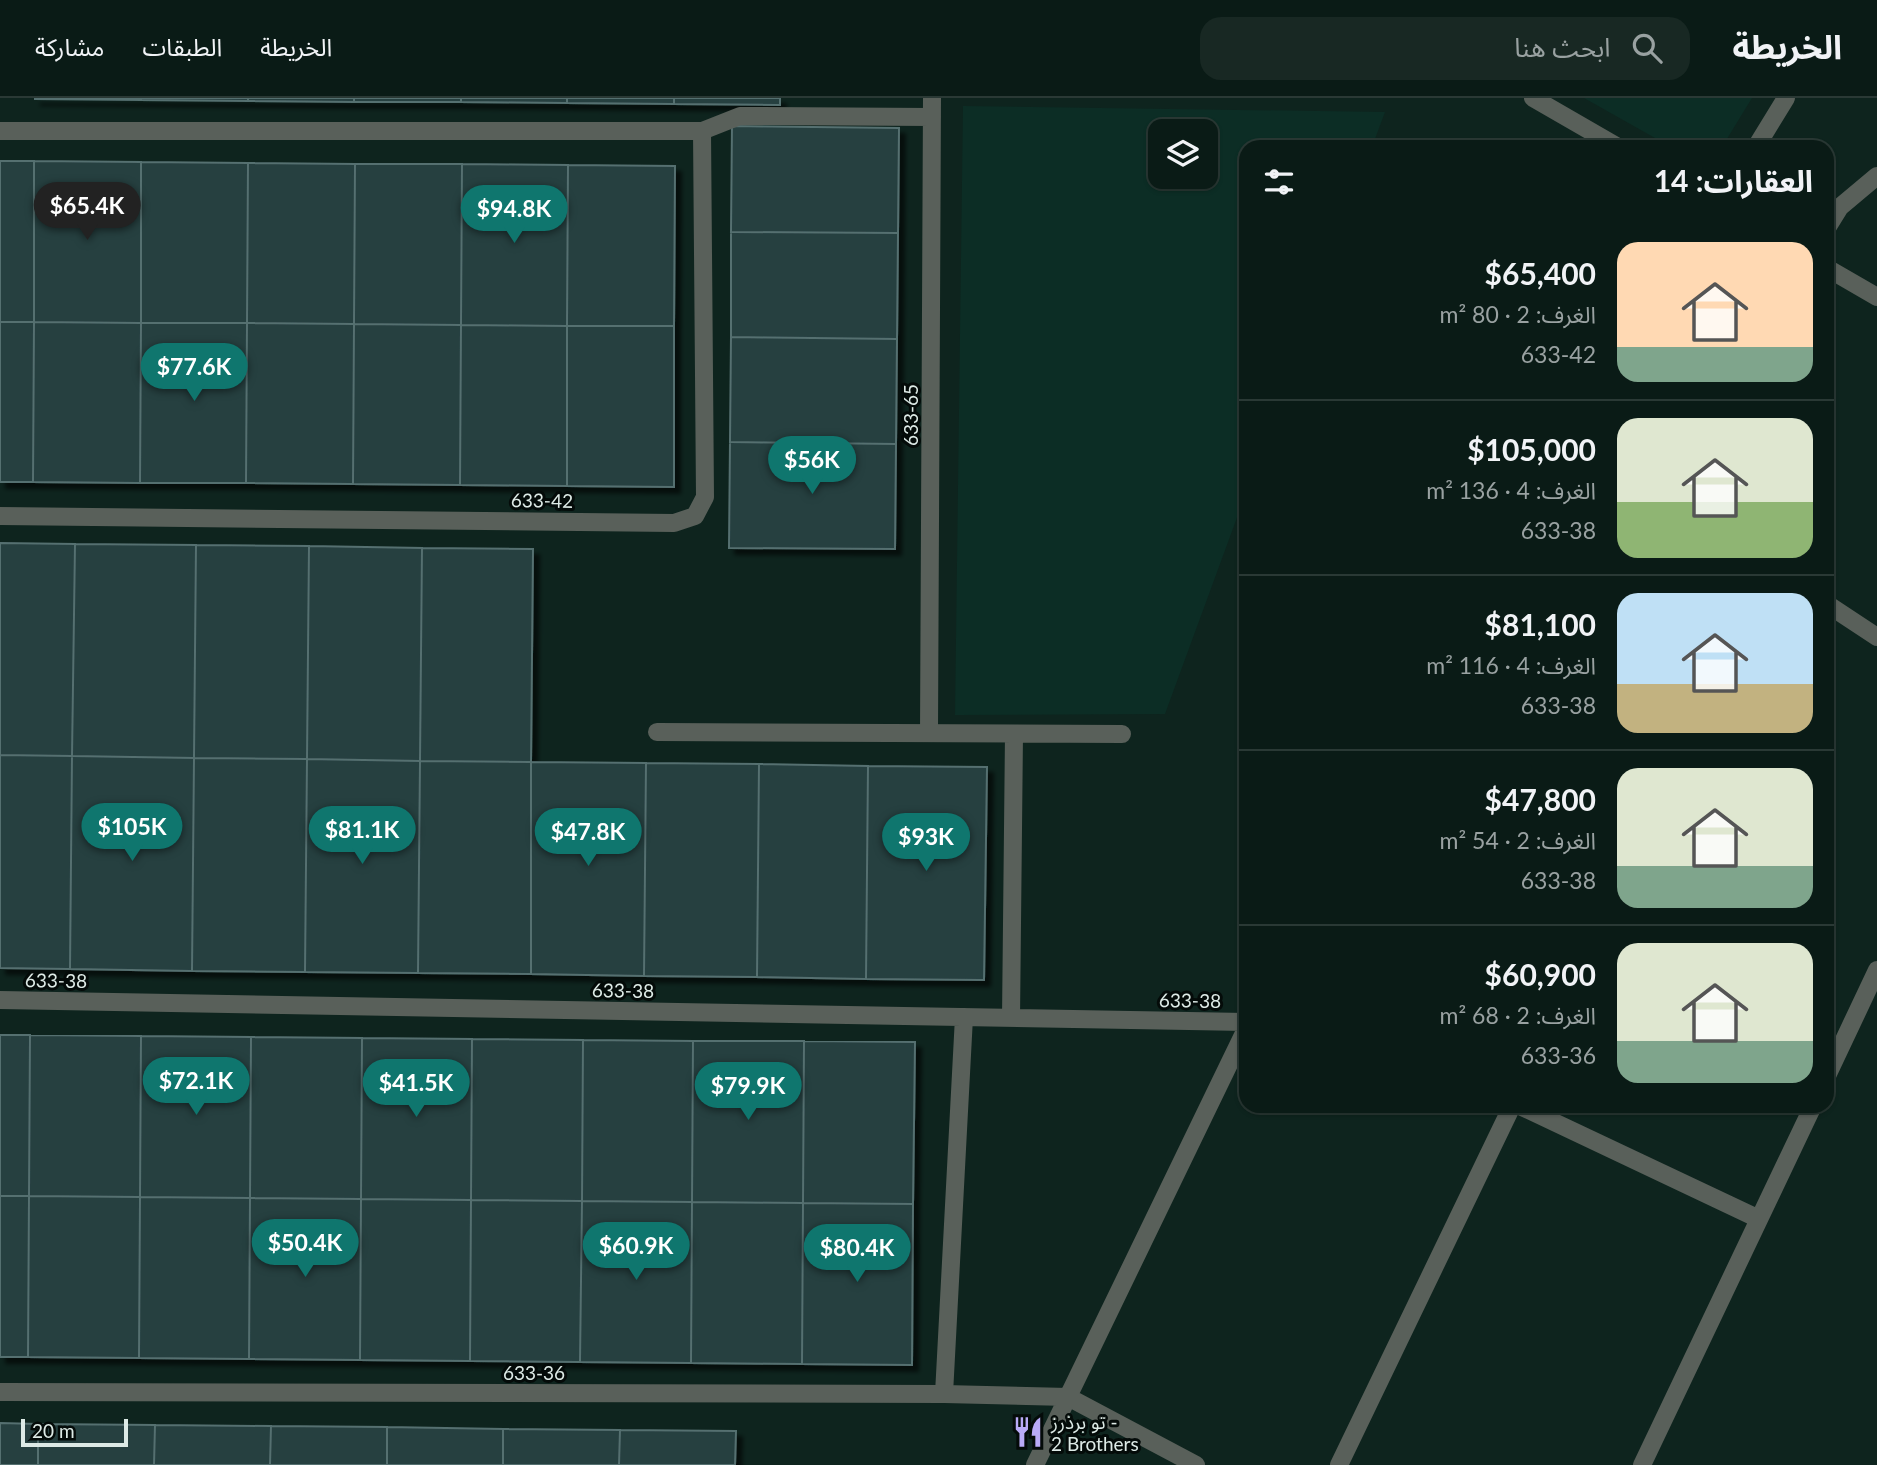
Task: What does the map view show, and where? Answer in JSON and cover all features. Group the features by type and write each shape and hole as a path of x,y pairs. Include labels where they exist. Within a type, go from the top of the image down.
{"street":[{"name":"633-65","path":"929,733 932,98"},
{"path":"1533,98 1606,140"},
{"path":"1760,140 1786,98"},
{"path":"0,131 702,131 740,116 932,117"},
{"name":"633-42","path":"0,516 674,523 695,516 705,497 702,131"},
{"path":"1834,217 1840,207 1877,176"},
{"path":"1834,272 1877,297"},
{"path":"1834,609 1877,637"},
{"path":"657,732 1122,734"},
{"path":"1011,1018 1014,733"},
{"path":"1834,1061 1877,970"},
{"name":"633-38","path":"0,1000 1239,1022"},
{"path":"944,1394 964,1017"},
{"path":"1035,1465 1239,1043"},
{"path":"1339,1465 1509,1113"},
{"path":"1535,1113 1759,1219"},
{"path":"1642,1465 1810,1113"},
{"name":"633-36","path":"0,1392 1068,1396"},
{"path":"1068,1396 1196,1465"}],"shaded area":[{"path":"1584,98 1752,98 1726,140 1659,140"},
{"path":"963,106 1385,112 1375,140 1239,140 1239,512 1165,714 955,715"}],"building":[{"path":"141,98 141,100 35,99"},
{"path":"248,98 248,101 141,100"},
{"path":"248,98 354,98 354,102 248,101"},
{"path":"354,98 461,98 461,102 354,102"},
{"path":"461,98 567,98 567,103 461,102"},
{"path":"567,98 674,98 674,104 567,103"},
{"path":"674,98 780,98 780,105 674,104"},
{"path":"732,126 899,128 898,233 731,232"},
{"path":"0,161 34,161 34,322 0,322"},
{"path":"34,161 141,162 141,323 34,322"},
{"path":"141,162 248,163 247,323 141,323"},
{"path":"248,163 355,164 354,324 247,323"},
{"path":"355,164 462,164 461,325 354,324"},
{"path":"462,164 568,165 567,326 461,325"},
{"path":"568,165 675,166 674,326 567,326"},
{"path":"731,232 898,233 897,339 731,337"},
{"path":"0,322 34,322 33,482 0,482"},
{"path":"34,322 141,323 140,483 33,482"},
{"path":"141,323 247,323 246,483 140,483"},
{"path":"247,323 354,324 353,484 246,483"},
{"path":"354,324 461,325 460,485 353,484"},
{"path":"461,325 567,326 567,486 460,485"},
{"path":"567,326 674,326 674,487 567,486"},
{"path":"731,337 897,339 896,444 730,442"},
{"path":"730,442 896,444 895,549 729,548"},
{"path":"0,543 75,544 72,756 0,755"},
{"path":"75,544 196,545 194,758 72,756"},
{"path":"196,545 309,546 307,759 194,758"},
{"path":"309,546 422,548 420,761 307,759"},
{"path":"422,548 533,549 531,762 420,761"},
{"path":"0,755 72,756 70,969 0,968"},
{"path":"72,756 194,758 192,971 70,969"},
{"path":"194,758 307,759 305,972 192,971"},
{"path":"307,759 420,761 418,973 305,972"},
{"path":"420,761 531,762 531,974 418,973"},
{"path":"531,762 646,763 644,976 531,974"},
{"path":"646,763 759,764 757,977 644,976"},
{"path":"759,764 868,766 866,979 757,977"},
{"path":"868,766 987,767 984,980 866,979"},
{"path":"0,1035 30,1035 29,1196 0,1196"},
{"path":"30,1035 141,1036 140,1197 29,1196"},
{"path":"141,1036 251,1037 250,1198 140,1197"},
{"path":"251,1037 362,1038 361,1199 250,1198"},
{"path":"362,1038 472,1039 471,1200 361,1199"},
{"path":"472,1039 583,1040 582,1201 471,1200"},
{"path":"583,1040 693,1041 692,1202 582,1201"},
{"path":"693,1041 804,1041 803,1203 692,1202"},
{"path":"804,1041 915,1042 913,1204 803,1203"},
{"path":"0,1196 29,1196 28,1357 0,1357"},
{"path":"29,1196 140,1197 139,1358 28,1357"},
{"path":"140,1197 250,1198 249,1359 139,1358"},
{"path":"250,1198 361,1199 360,1360 249,1359"},
{"path":"361,1199 471,1200 470,1361 360,1360"},
{"path":"471,1200 582,1201 580,1362 470,1361"},
{"path":"582,1201 692,1202 691,1363 580,1362"},
{"path":"692,1202 803,1203 802,1364 691,1363"},
{"path":"803,1203 913,1204 912,1365 802,1364"},
{"path":"0,1423 38,1424 38,1465 0,1465"},
{"path":"38,1424 155,1425 154,1465 38,1465"},
{"path":"155,1425 271,1426 270,1465 154,1465"},
{"path":"271,1426 387,1427 387,1465 270,1465"},
{"path":"387,1427 503,1429 503,1465 387,1465"},
{"path":"503,1429 620,1430 619,1465 503,1465"},
{"path":"620,1430 736,1431 735,1465 619,1465"}],"place":[{"name":"تو برذرز - 2 Brothers","path":"1028,1432"}]}
